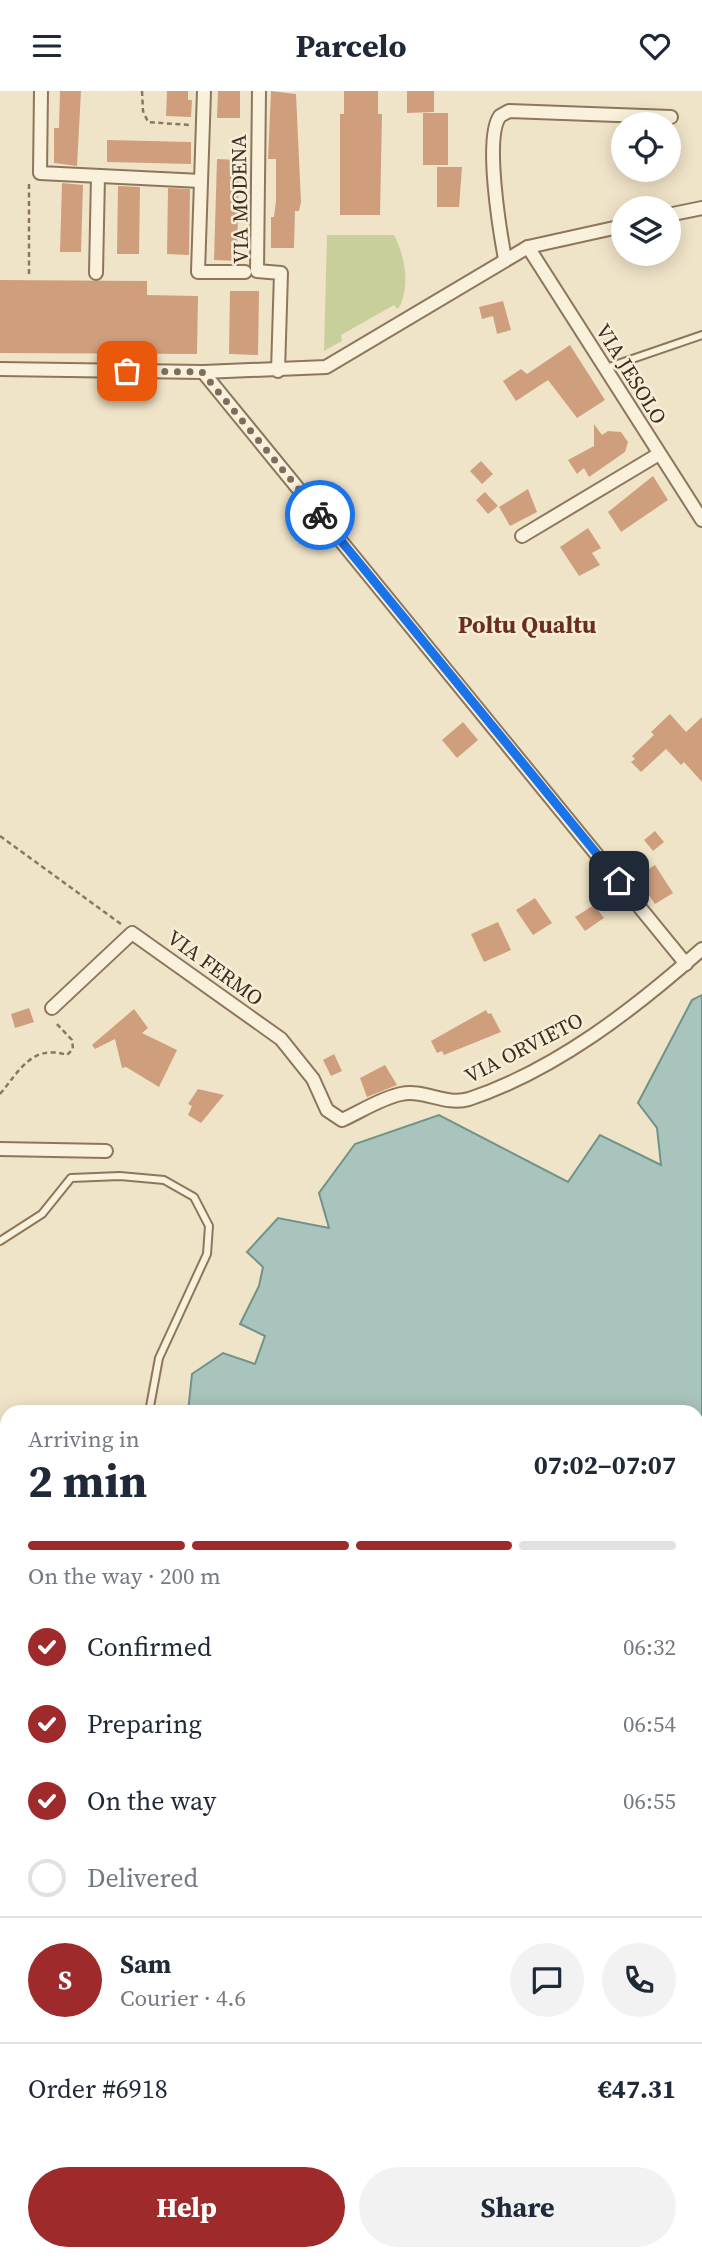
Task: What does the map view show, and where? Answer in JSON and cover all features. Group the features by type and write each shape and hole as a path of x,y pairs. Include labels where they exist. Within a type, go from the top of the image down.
{"street":[{"name":"VIA MODENA","path":"41,91 40,173 201,181"},
{"name":"VIA MODENA","path":"204,91 198,272 245,272"},
{"name":"VIA MODENA","path":"259,91 257,271 281,273 278,371"},
{"path":"505,259 496,215 494,130 500,116 509,111 611,115"},
{"path":"96,273 98,176"},
{"path":"681,212 702,208"},
{"path":"0,369 202,372 326,367 528,247 611,229"},
{"name":"VIA JESOLO","path":"528,247 702,520"},
{"path":"202,372 686,964"},
{"path":"522,536 659,454"},
{"path":"52,1008 132,933"},
{"name":"VIA FERMO","path":"132,933 281,1039 313,1079 327,1110 342,1120"},
{"name":"VIA ORVIETO","path":"342,1120 401,1094 447,1102 468,1099 503,1083 590,1038 625,1014 702,950"},
{"path":"0,1149 106,1150"}],"lane":[{"path":"604,369 702,335"},
{"path":"0,1241 41,1214 71,1178 120,1176 164,1180 194,1197 209,1226 207,1254 159,1358 150,1405"}],"path":[{"path":"142,91 143,111 148,122 203,125"},
{"path":"0,836 132,933"},
{"path":"0,1094 33,1056 53,1050 67,1055 73,1049 72,1040 55,1024 52,1008"}],"green space":[{"path":"327,235 394,235 403,261 405,288 397,309 394,305 341,335 342,341 324,351"}],"water":[{"path":"702,995 702,1405 189,1405 192,1374 223,1353 255,1364 265,1336 240,1324 259,1286 263,1267 247,1252 278,1218 329,1228 319,1193 355,1144 439,1115 568,1182 600,1135 661,1165 657,1128 638,1103 692,1000"}],"building":[{"path":"60,91 81,91 77,166 54,163 54,128 59,128"},
{"path":"167,91 188,91 188,100 192,100 191,117 166,116"},
{"path":"218,91 240,91 240,118 217,118"},
{"path":"271,91 296,94 301,202 299,211 295,211 294,248 271,248 271,217 274,217 276,201 276,159 268,159"},
{"path":"344,91 378,91 378,114 382,114 380,215 340,215 340,114 344,114"},
{"path":"407,91 434,91 434,112 407,113"},
{"path":"423,113 448,113 448,165 423,165"},
{"path":"107,140 191,142 191,164 107,162"},
{"path":"217,159 239,160 237,261 214,260"},
{"path":"437,167 462,167 459,207 437,207"},
{"path":"62,183 83,185 81,252 60,252"},
{"path":"118,186 140,187 139,254 117,254"},
{"path":"168,188 190,189 189,255 167,254"},
{"path":"0,280 147,281 147,295 198,296 197,354 0,353"},
{"path":"230,291 259,291 258,355 229,354"},
{"path":"503,301 511,330 497,334 493,316 482,319 479,307"},
{"path":"570,345 605,400 577,418 548,380 516,401 503,381 521,369 527,374"},
{"path":"594,424 602,435 608,431 621,432 628,442 625,452 589,477 584,468 577,474 568,460 594,446"},
{"path":"481,461 493,474 482,484 470,471"},
{"path":"653,476 668,500 621,532 608,512"},
{"path":"528,489 537,512 510,526 499,507"},
{"path":"485,492 498,506 488,514 476,500"},
{"path":"588,528 601,548 592,553 600,565 579,576 560,547"},
{"path":"670,714 686,732 702,717 702,782 684,762 681,765 666,749 641,772 631,762 635,759 632,756 654,735 651,732"},
{"path":"463,722 478,740 457,758 442,740"},
{"path":"655,831 664,842 653,851 644,840"},
{"path":"655,865 673,893 655,904 637,877"},
{"path":"535,898 552,923 533,935 516,910"},
{"path":"594,905 604,918 585,931 575,917"},
{"path":"498,922 511,950 484,962 471,934"},
{"path":"29,1008 34,1022 15,1028 11,1014"},
{"path":"134,1009 148,1028 142,1033 177,1050 159,1087 126,1067 122,1068 115,1039 95,1049 92,1045"},
{"path":"486,1010 488,1014 491,1013 501,1032 444,1055 442,1051 437,1053 431,1041"},
{"path":"334,1054 342,1071 331,1076 323,1060"},
{"path":"385,1065 397,1085 367,1097 360,1078"},
{"path":"198,1089 224,1095 201,1123 188,1115 192,1106 188,1104"}],"way so far":[{"path":"127,371 202,372 320,515"}],"district":[{"name":"Poltu Qualtu","path":"527,625"}],"route":[{"path":"320,515 619,881"}]}
